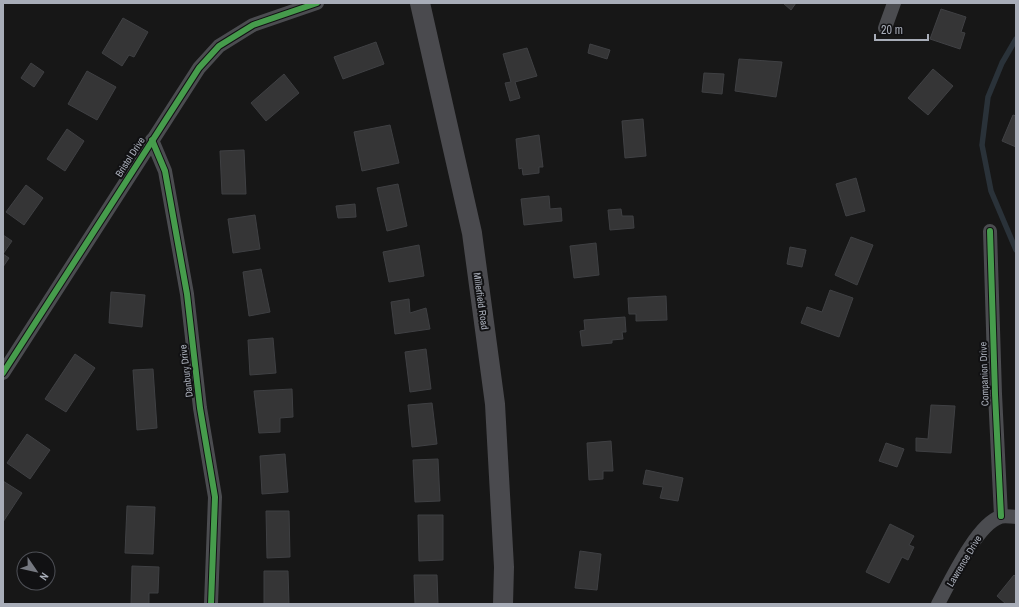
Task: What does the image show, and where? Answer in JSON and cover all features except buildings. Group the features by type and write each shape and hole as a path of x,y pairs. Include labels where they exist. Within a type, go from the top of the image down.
{"main road":[{"name":"Millerfield Road","path":"420,3 472,233 495,404 504,567 503,604"}],"street":[{"name":"Bristol Drive","path":"3,373 199,68 219,46 253,25 317,3"},
{"path":"886,28 894,3"},
{"name":"Danbury Drive","path":"152,140 165,171 187,294 200,408 215,498 211,604"},
{"name":"Companion Drive","path":"990,231 994,394 1001,516"},
{"path":"1001,516 1016,517"},
{"name":"Lawrence Drive","path":"938,604 975,538 988,523 1001,516"}],"waterway":[{"path":"1016,39 1002,63 988,97 982,145 991,191 1016,250"}],"cycle path":[{"path":"3,373 199,68 219,46 253,25 317,3"},
{"path":"152,140 165,171 187,294 200,408 215,497 211,604"},
{"path":"990,231 995,394 1001,516"}]}
